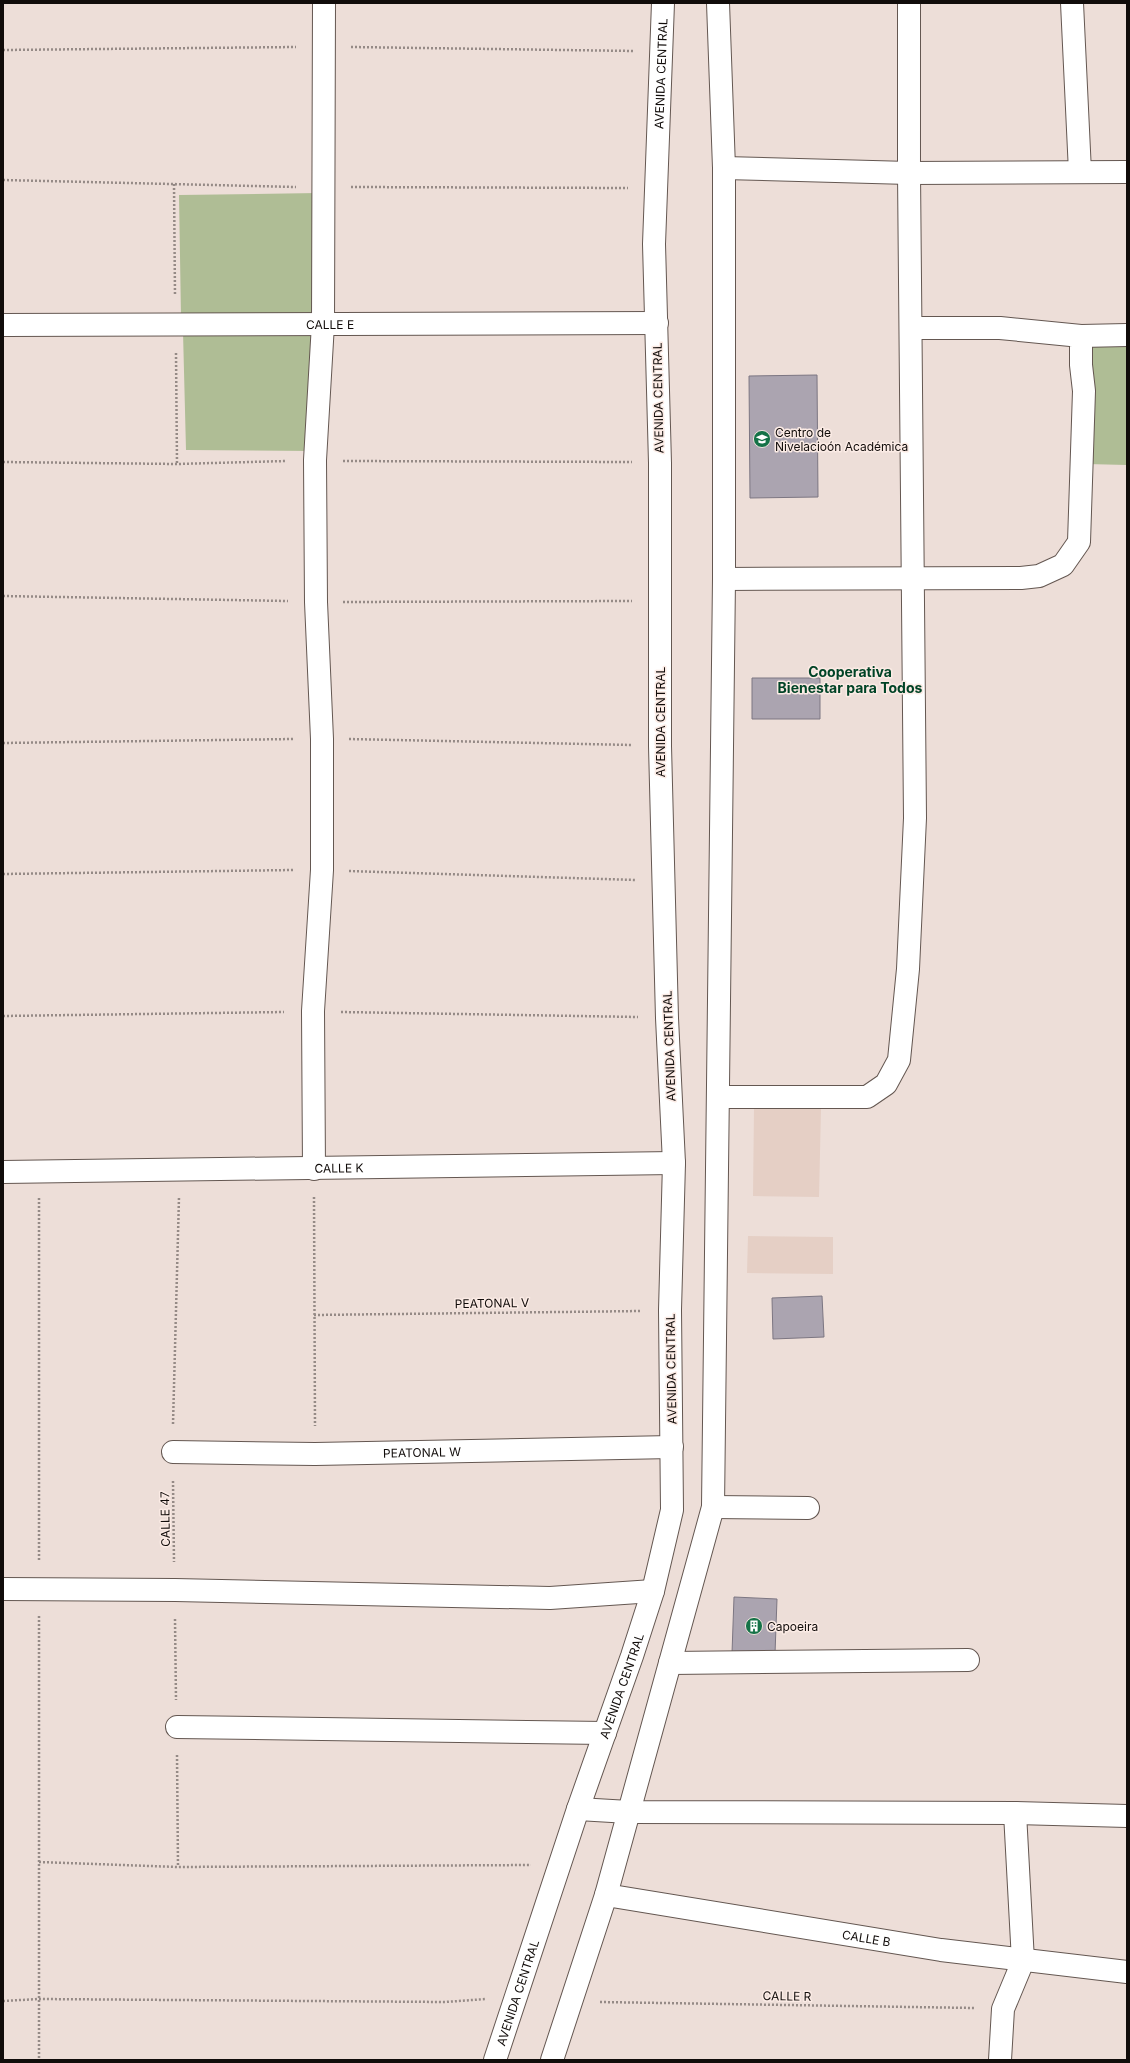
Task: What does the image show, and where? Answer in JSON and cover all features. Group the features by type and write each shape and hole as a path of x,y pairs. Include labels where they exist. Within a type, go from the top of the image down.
{"street":[{"path":"314,1168 313,1011 322,870 322,746 316,602 315,460 323,324 324,3"},
{"name":"AVENIDA CENTRAL","path":"495,2060 578,1809 632,1656 653,1591 672,1510 670,1310 674,1163 667,1018 660,746 660,463 654,244 663,3"},
{"path":"552,2060 606,1895 713,1507 724,579 724,168 718,3"},
{"path":"718,1097 867,1097 886,1084 899,1060 908,969 915,818 909,173 910,3"},
{"path":"1072,3 1080,172"},
{"path":"724,168 909,173 1127,172"},
{"name":"CALLE E","path":"3,325 657,323"},
{"path":"911,328 1000,328 1082,336 1127,335"},
{"path":"724,579 1021,578 1039,576 1063,565 1079,542 1084,391 1081,365 1082,336"},
{"name":"CALLE K","path":"3,1172 674,1163"},
{"name":"PEATONAL W","path":"173,1452 315,1454 672,1447"},
{"path":"713,1507 808,1508"},
{"path":"3,1589 175,1590 550,1598 653,1591"},
{"path":"670,1663 968,1660"},
{"path":"177,1727 605,1733"},
{"path":"578,1809 629,1812 1015,1813 1127,1816"},
{"path":"1000,2060 1003,2009 1023,1960 1015,1813"},
{"name":"CALLE B","path":"606,1895 941,1950 1127,1972"}],"path":[{"path":"314,1168 315,1454"},
{"name":"CALLE 47","path":"178,1867 173,1452 180,1170"},
{"name":"PEATONAL V","path":"314,1314 670,1310"},
{"path":"39,1862 178,1867 560,1864"},
{"path":"3,2001 47,1999 446,2002 516,1997"},
{"name":"CALLE R","path":"571,2002 1003,2009"}],"shaded area":[{"path":"754,1108 821,1109 819,1197 753,1196"},
{"path":"748,1236 833,1237 833,1274 747,1273"}],"green space":[{"path":"318,193 318,318 181,317 179,195"},
{"path":"311,329 312,451 186,450 183,332"},
{"path":"1090,342 1127,343 1127,465 1086,464"}],"building":[{"path":"817,375 818,497 750,498 749,376"},
{"path":"752,678 820,678 820,719 752,719"},
{"path":"822,1296 824,1337 773,1339 772,1298"},
{"name":"Capoeira","path":"734,1597 777,1599 775,1654 732,1653"}],"place":[{"name":"Centro de Nivelacioón Académica","path":"762,439"},
{"name":"Capoeira","path":"754,1626"}],"district":[{"name":"Cooperativa Bienestar para Todos","path":"850,680"}]}
